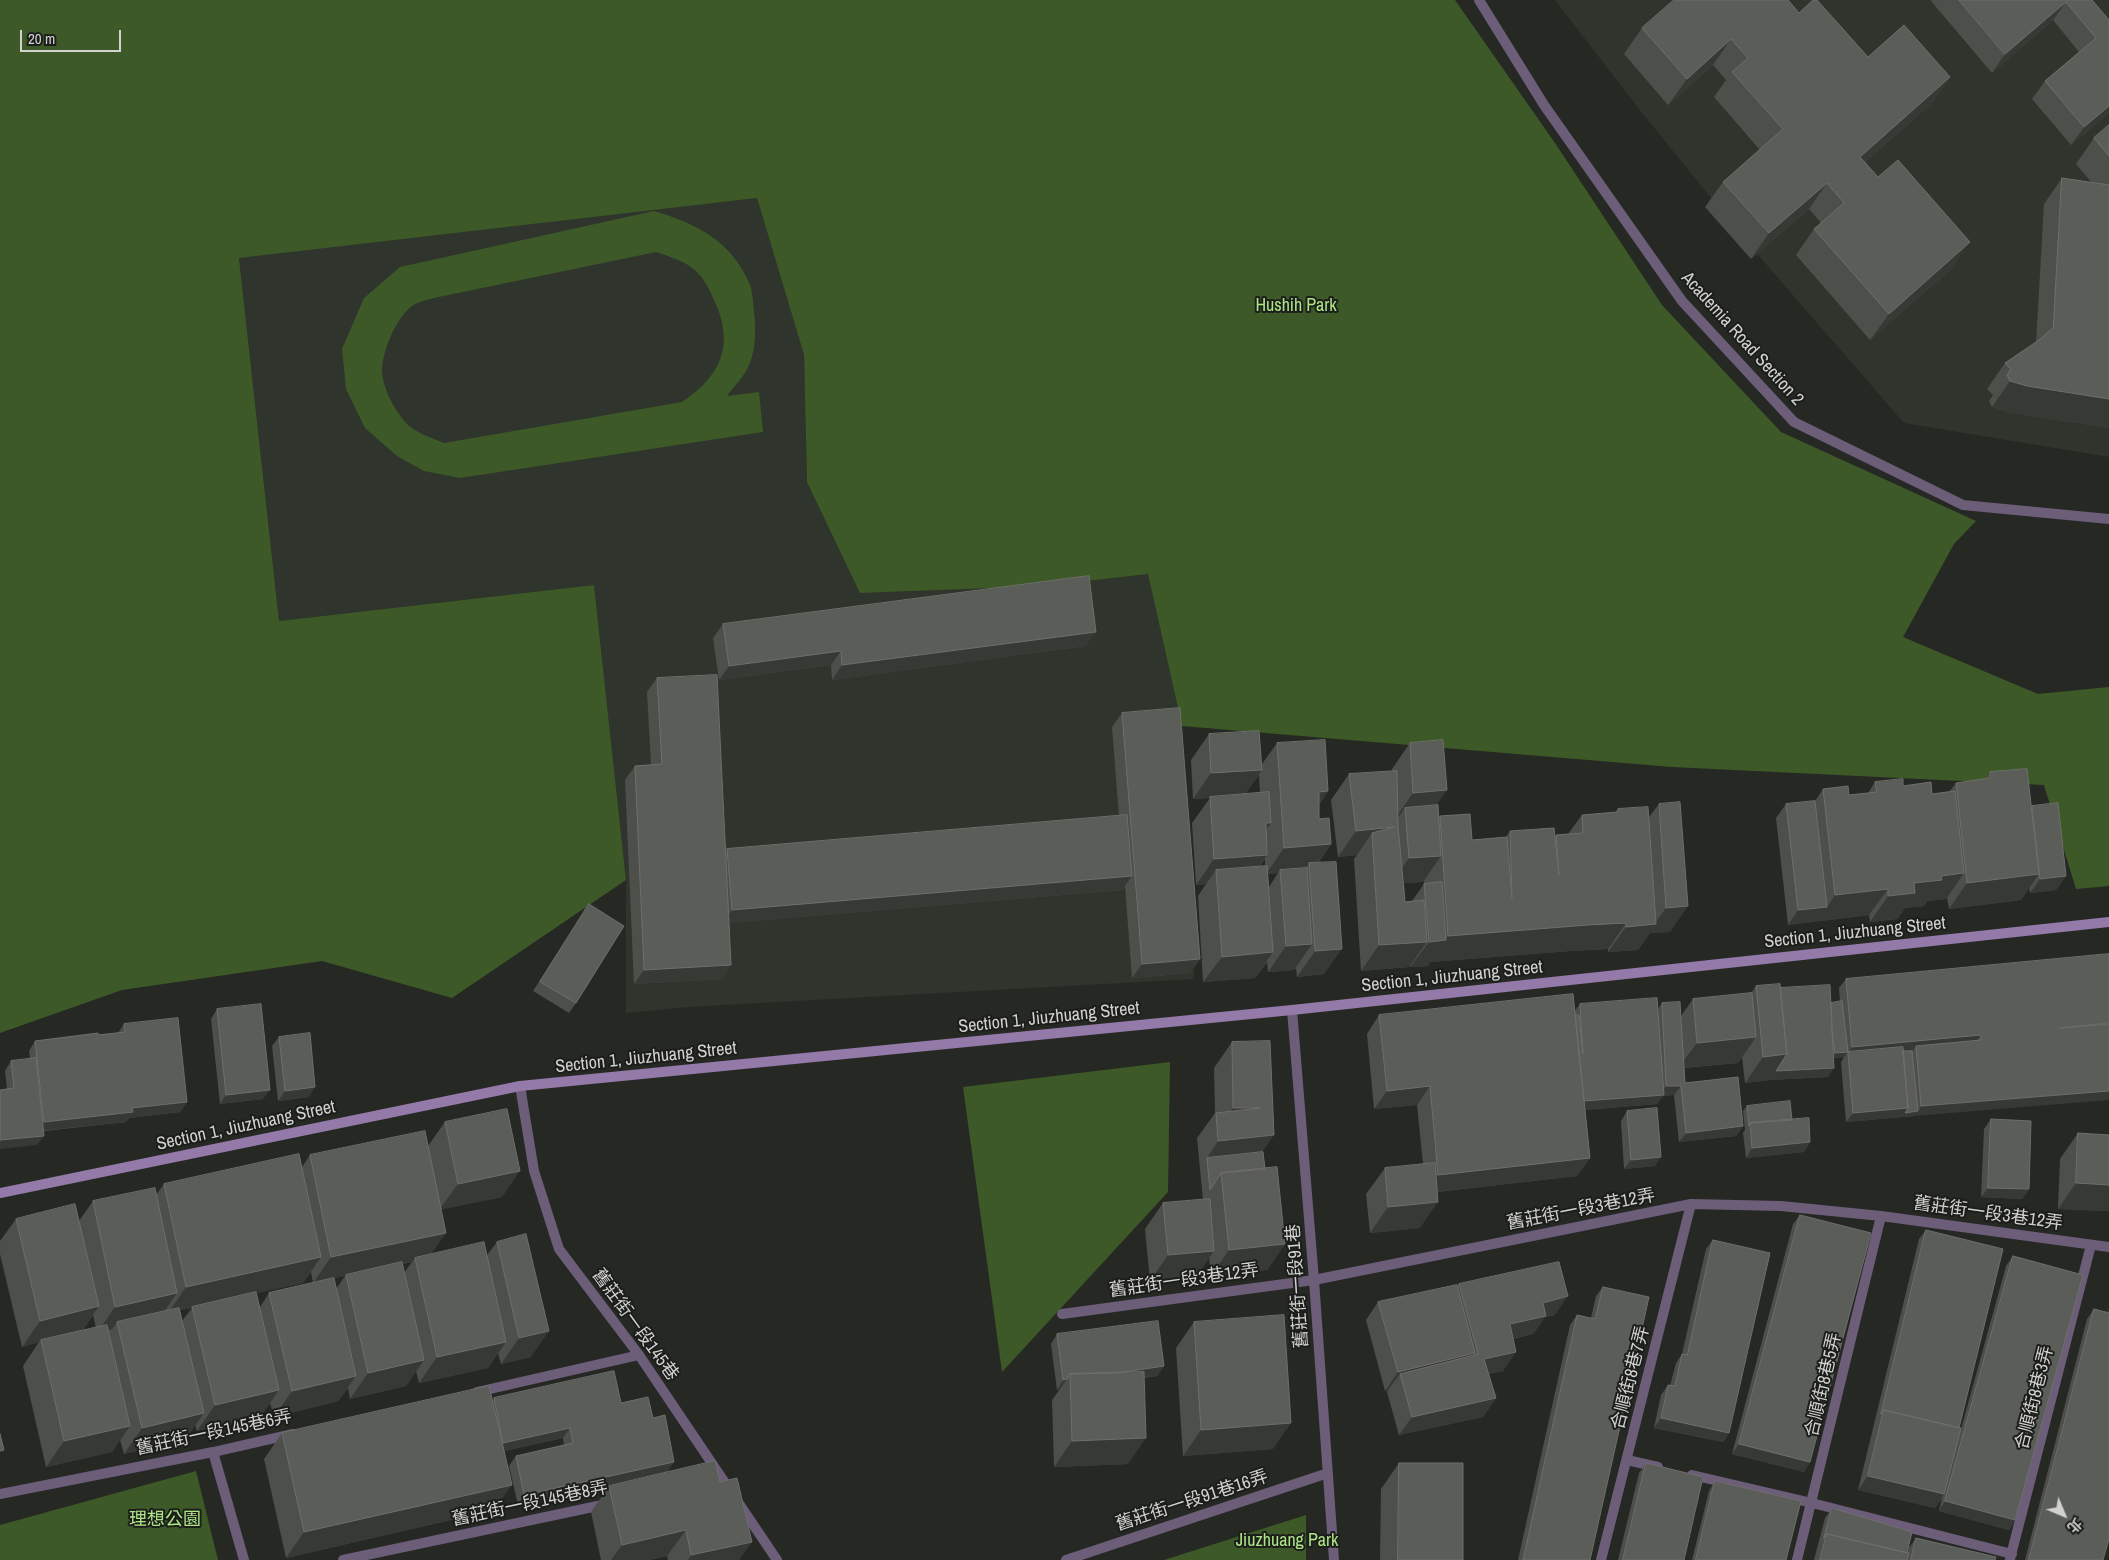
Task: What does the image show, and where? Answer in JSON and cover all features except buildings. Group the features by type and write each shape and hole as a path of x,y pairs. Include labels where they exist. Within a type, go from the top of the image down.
{"main road":[{"name":"Section 1, Jiuzhuang Street","path":"0,1193 520,1086 1292,1010 2109,922"}],"street":[{"name":"Academia Road Section 2","path":"1479,0 1544,105 1682,301 1794,422 1963,505 2109,519"},
{"name":"舊莊街一段91巷","path":"1292,1010 1334,1560"},
{"name":"舊莊街一段145巷","path":"520,1086 534,1171 559,1249 639,1354 718,1480 777,1560"},
{"name":"舊莊街一段3巷12弄","path":"1062,1314 1314,1280 1691,1204 1781,1206 1880,1216 2109,1247"},
{"name":"合順街8巷7弄","path":"1601,1560 1691,1204"},
{"name":"合順街8巷5弄","path":"1797,1560 1880,1216"},
{"name":"合順街8巷3弄","path":"2011,1557 2091,1245"},
{"path":"465,1394 639,1354"},
{"name":"舊莊街一段145巷6弄","path":"0,1494 213,1452 300,1432"},
{"path":"213,1452 244,1560"},
{"path":"1627,1460 1666,1469"},
{"name":"舊莊街一段91巷16弄","path":"1066,1560 1328,1472"},
{"path":"1686,1474 1812,1503 2011,1557"},
{"name":"舊莊街一段145巷8弄","path":"344,1560 616,1502"}],"shaded area":[{"path":"1555,0 2109,0 2109,457 1904,423 1745,240 1639,109"},
{"path":"757,198 804,355 807,482 1043,586 1148,574 1182,726 1194,979 688,1007 626,1013 626,880 594,585 279,621 239,257"}],"green space":[{"name":"Hushih Park","path":"0,0 1455,0 1555,143 1662,305 1781,432 1976,521 1954,544 1903,637 2038,694 2109,687 2109,886 2076,889 2044,785 1672,767 1182,726 1148,574 1043,586 860,593 807,482 804,355 757,198 239,258 279,621 594,585 626,880 452,998 322,961 122,990 0,1033"},
{"path":"654,211 685,222 711,236 723,246 742,270 750,285 755,325 753,353 745,373 727,396 759,392 763,432 460,478 424,471 397,456 365,428 346,389 342,349 364,298 400,267","holes":["656,252 674,258 695,270 707,285 720,314 723,329 724,343 716,369 696,392 682,402 444,443 413,429 404,421 395,408 383,378 384,355 395,327 406,311 412,306 434,298"]},
{"path":"1170,1062 1168,1192 1002,1372 963,1087"},
{"name":"理想公園","path":"196,1471 218,1560 0,1560 0,1525"},
{"name":"Jiuzhuang Park","path":"1306,1515 1306,1560 1164,1560"}]}
